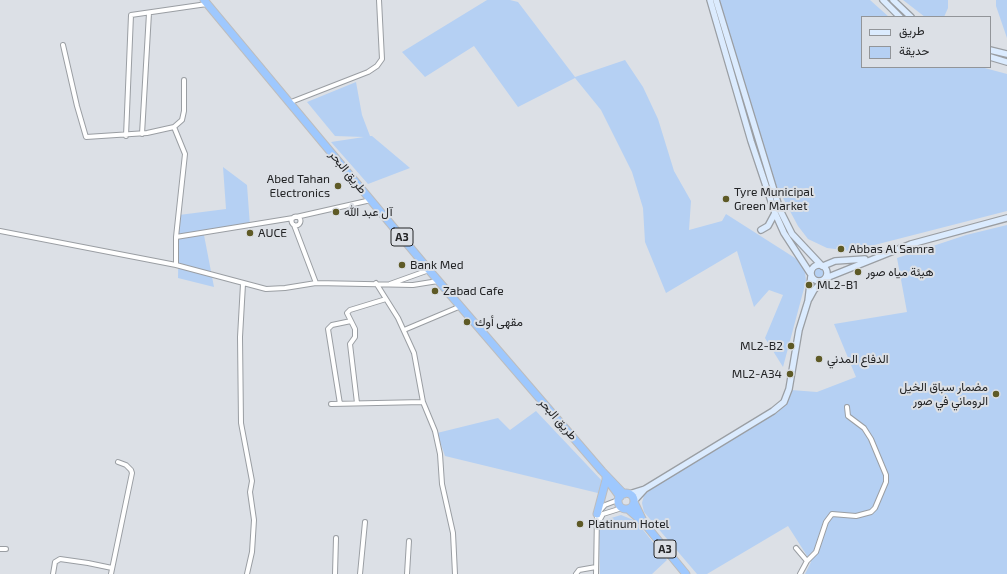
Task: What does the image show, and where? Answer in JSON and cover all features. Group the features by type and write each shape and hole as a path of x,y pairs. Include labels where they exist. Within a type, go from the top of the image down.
{"highway":[{"name":"طريق البحر","path":"206,2 291,102 429,270 623,496"},
{"name":"طريق البحر","path":"602,471 606,480 623,496"},
{"path":"596,514 606,480"},
{"path":"623,496 634,501 625,508 623,496"},
{"name":"A3","path":"634,501 644,523"},
{"name":"A3","path":"625,508 644,523 686,574"}],"main road":[{"path":"710,0 774,213 784,233 816,281 825,279 911,244 1007,218"},
{"path":"716,0 775,194 786,225 792,234 827,272 825,279 814,290 808,301"},
{"path":"883,0 899,16"},
{"path":"893,0 910,16"},
{"path":"991,50 1007,54"},
{"path":"991,57 1007,62"},
{"path":"768,196 775,194"},
{"path":"761,230 768,226 774,213"},
{"path":"623,496 645,489 773,411 784,402 789,389 799,330 808,301 813,267 822,266 835,261 872,259"},
{"path":"634,501 645,489"}],"street":[{"path":"291,102 368,72 377,66 382,59 379,0"},
{"path":"126,136 131,15 206,2"},
{"path":"142,134 149,13"},
{"path":"63,45 77,106 86,137 126,136 174,128 182,120 184,111 184,80"},
{"path":"174,128 185,154 176,237 176,264"},
{"path":"176,237 312,214 371,200"},
{"path":"279,220 296,224 312,214"},
{"path":"295,217 299,237 316,283"},
{"path":"295,217 300,220 296,224"},
{"path":"0,231 176,264 224,277 243,284 273,290 316,283 413,284 439,281"},
{"path":"389,284 429,270"},
{"path":"376,283 404,330 414,353 423,402 435,431 440,454 442,484 454,533 455,574"},
{"path":"243,284 240,337 241,424 252,481 250,492 254,520 252,552 247,574"},
{"path":"357,403 350,344 355,336 355,329 350,321 348,311 386,299"},
{"path":"404,330 461,306"},
{"path":"340,404 328,329 332,325 350,321"},
{"path":"331,404 423,402"},
{"path":"800,574 807,561 816,552 826,522 832,514 856,516 871,512 875,508 886,482 886,475 871,439 864,428 848,416 847,407"},
{"path":"111,574 132,473 126,465 118,462"},
{"path":"596,574 596,514 605,505 623,496"},
{"path":"597,526 603,514 625,508"},
{"path":"360,574 365,522"},
{"path":"335,574 336,538"},
{"path":"407,574 409,541"},
{"path":"796,548 807,561"},
{"path":"0,549 6,549"},
{"path":"53,574 55,562 60,559 88,562 112,568"},
{"path":"576,574 579,570 596,567"}],"green space":[{"path":"487,0 510,0 518,2 575,77 625,60 643,87 658,119 674,171 691,201 689,230 722,221 726,214 801,263 805,271 806,281 783,367 765,338 783,295 769,290 754,307 737,251 666,293 645,242 643,208 632,172 601,110 575,78 518,107 474,46 425,77 402,52"},
{"path":"719,0 870,0 888,16 861,16 861,68 985,68 1007,74 1007,211 851,251 827,248 808,239 798,226 776,185"},
{"path":"903,0 948,0 948,8 944,16 924,16"},
{"path":"996,0 1007,0 1007,38 996,6"},
{"path":"356,82 362,115 370,136 372,136 410,168 368,184 331,142 364,137 335,136 307,102"},
{"path":"223,167 247,185 250,226 204,235 214,287 178,278 179,215 226,209"},
{"path":"1007,225 1007,574 805,574 811,562 788,526 707,574 697,574 644,512 642,503 644,495 653,488 778,412 787,403 791,390 817,392 856,377 834,324 907,312 897,258 966,235"},
{"path":"819,268 823,270 825,274 823,278 819,280 815,278 813,274 815,270"},
{"path":"536,411 604,483 602,494 445,456 437,433 498,418 510,430"},
{"path":"621,515 636,521 667,560 652,574 600,574 599,529 608,519"}],"place":[{"name":"Abed Tahan Electronics","path":"338,186"},
{"name":"Tyre Municipal Green Market","path":"726,199"},
{"name":"آل عبد الله","path":"336,212"},
{"name":"AUCE","path":"250,233"},
{"name":"Abbas Al Samra","path":"841,249"},
{"name":"Bank Med","path":"402,265"},
{"name":"هيئة مياه صور","path":"858,272"},
{"name":"ML2-B1","path":"809,285"},
{"name":"Zabad Cafe","path":"435,291"},
{"name":"مقهى أوك","path":"467,322"},
{"name":"ML2-B2","path":"791,346"},
{"name":"الدفاع المدني","path":"819,359"},
{"name":"ML2-A34","path":"790,374"},
{"name":"مضمار سباق الخيل الروماني في صور","path":"996,394"},
{"name":"Platinum Hotel","path":"580,524"}]}
